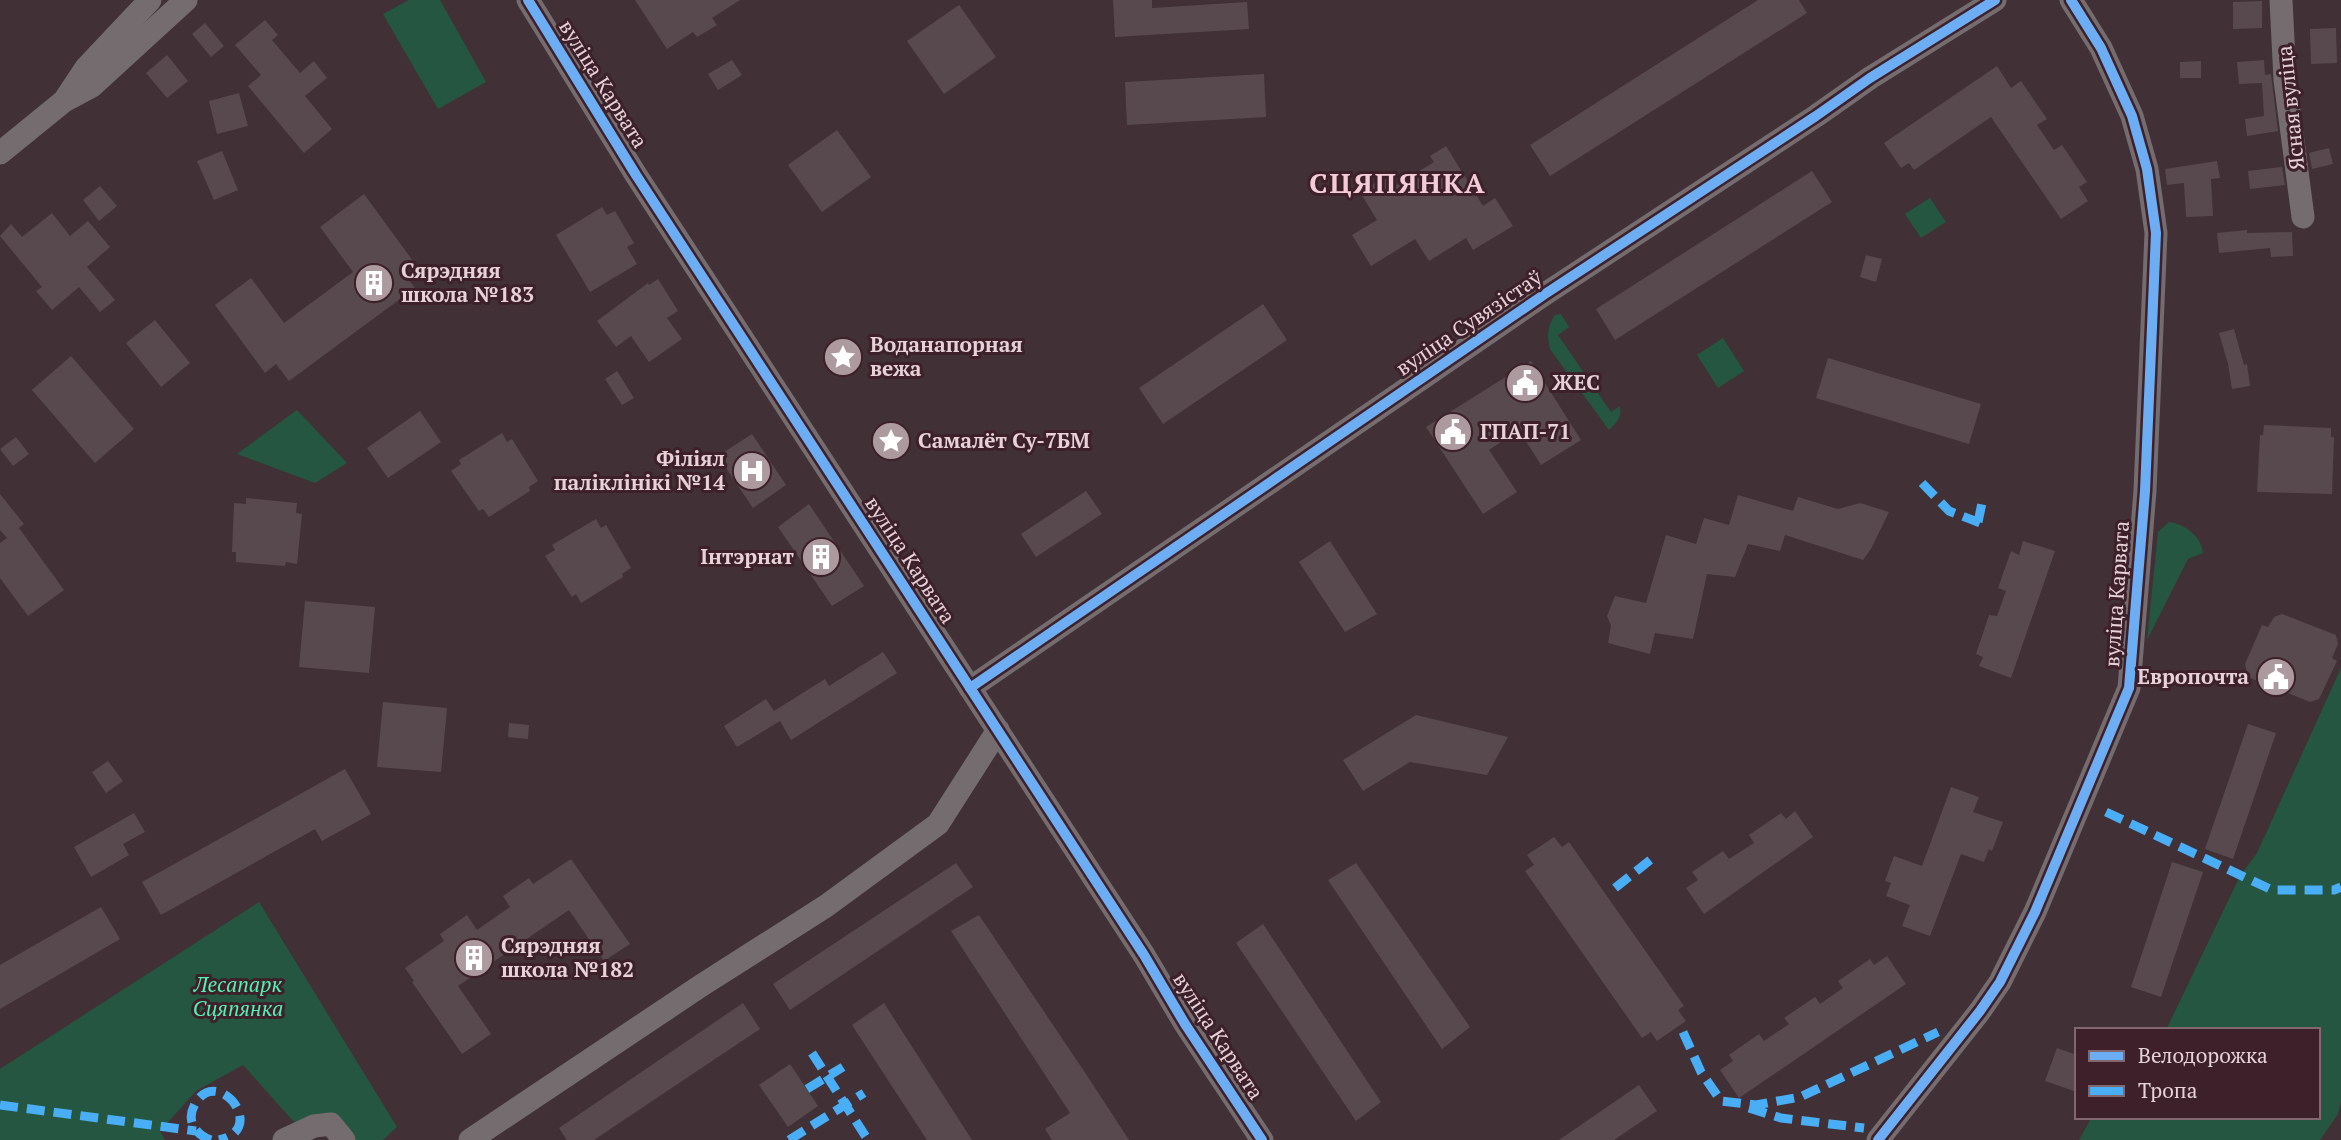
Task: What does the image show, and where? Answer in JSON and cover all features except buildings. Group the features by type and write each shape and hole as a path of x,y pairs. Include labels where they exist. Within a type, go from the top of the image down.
{"street":[{"path":"64,101 86,68 150,0"},
{"path":"0,153 64,101 92,86 186,0"},
{"name":"вуліца Карвата","path":"528,0 635,175 1262,1140"},
{"name":"вуліца Сувязістаў","path":"970,688 1545,294 1870,78 1995,0"},
{"name":"вуліца Карвата","path":"1878,1140 1980,1011 2006,972 2035,912 2129,688 2145,491 2155,233 2147,169 2132,116 2101,48 2071,0"},
{"name":"Ясная вуліца","path":"2281,0 2285,80 2303,217"},
{"path":"470,1140 723,971 826,906 937,824 998,730"},
{"path":"284,1140 314,1125 331,1124 344,1140"}],"green space":[{"path":"409,0 440,0 486,82 438,109 383,14"},
{"path":"1930,198 1946,222 1921,238 1905,214"},
{"path":"1561,314 1569,327 1558,335 1611,412 1620,406 1620,417 1609,430 1550,349 1549,327 1555,315"},
{"path":"1723,338 1744,371 1718,388 1697,355"},
{"path":"297,410 347,463 315,483 237,454"},
{"path":"2169,522 2181,525 2191,532 2199,541 2203,553 2188,559 2147,640 2158,532"},
{"path":"2341,668 2341,1101 2338,1114 2320,1140 2079,1140 2091,1119 2320,1119 2320,1028 2167,1028 2240,876 2257,853"},
{"name":"Лесапарк Сцяпянка","path":"259,902 397,1127 383,1140 338,1140 293,1121 243,1065 196,1091 160,1131 165,1140 0,1140 0,1069"}],"marked path":[{"path":"1922,483 1949,511 1988,526"},
{"path":"1978,522 1982,503"},
{"path":"2106,812 2272,890 2334,890 2341,887"},
{"path":"1615,888 1654,857"},
{"path":"1683,1032 1701,1072 1721,1101 1756,1105 1800,1097 1938,1032"},
{"path":"812,1053 868,1140"},
{"path":"807,1089 843,1067"},
{"path":"211,1140 197,1131 191,1117 194,1106 203,1094 214,1091 233,1102 239,1113 240,1124 233,1134 219,1140"},
{"path":"789,1140 864,1093"},
{"path":"0,1105 196,1131"},
{"path":"1749,1108 1781,1118 1864,1128"}],"cycle path":[{"path":"528,0 636,175 1262,1140"},
{"path":"970,688 1545,294 1870,78 1995,0"},
{"path":"1878,1140 2000,982 2035,912 2129,688 2145,491 2156,233 2147,169 2132,116 2101,48 2071,0"}],"place":[{"name":"Сярэдняя школа №183","path":"374,283"},
{"name":"Воданапорная вежа","path":"843,357"},
{"name":"ЖЕС","path":"1525,383"},
{"name":"ГПАП-71","path":"1453,432"},
{"name":"Самалёт Су-7БМ","path":"891,441"},
{"name":"Філіял паліклінікі №14","path":"752,471"},
{"name":"Інтэрнат","path":"821,557"},
{"name":"Европочта","path":"2276,677"},
{"name":"Сярэдняя школа №182","path":"474,958"}],"district":[{"name":"СЦЯПЯНКА","path":"1398,183"}]}
